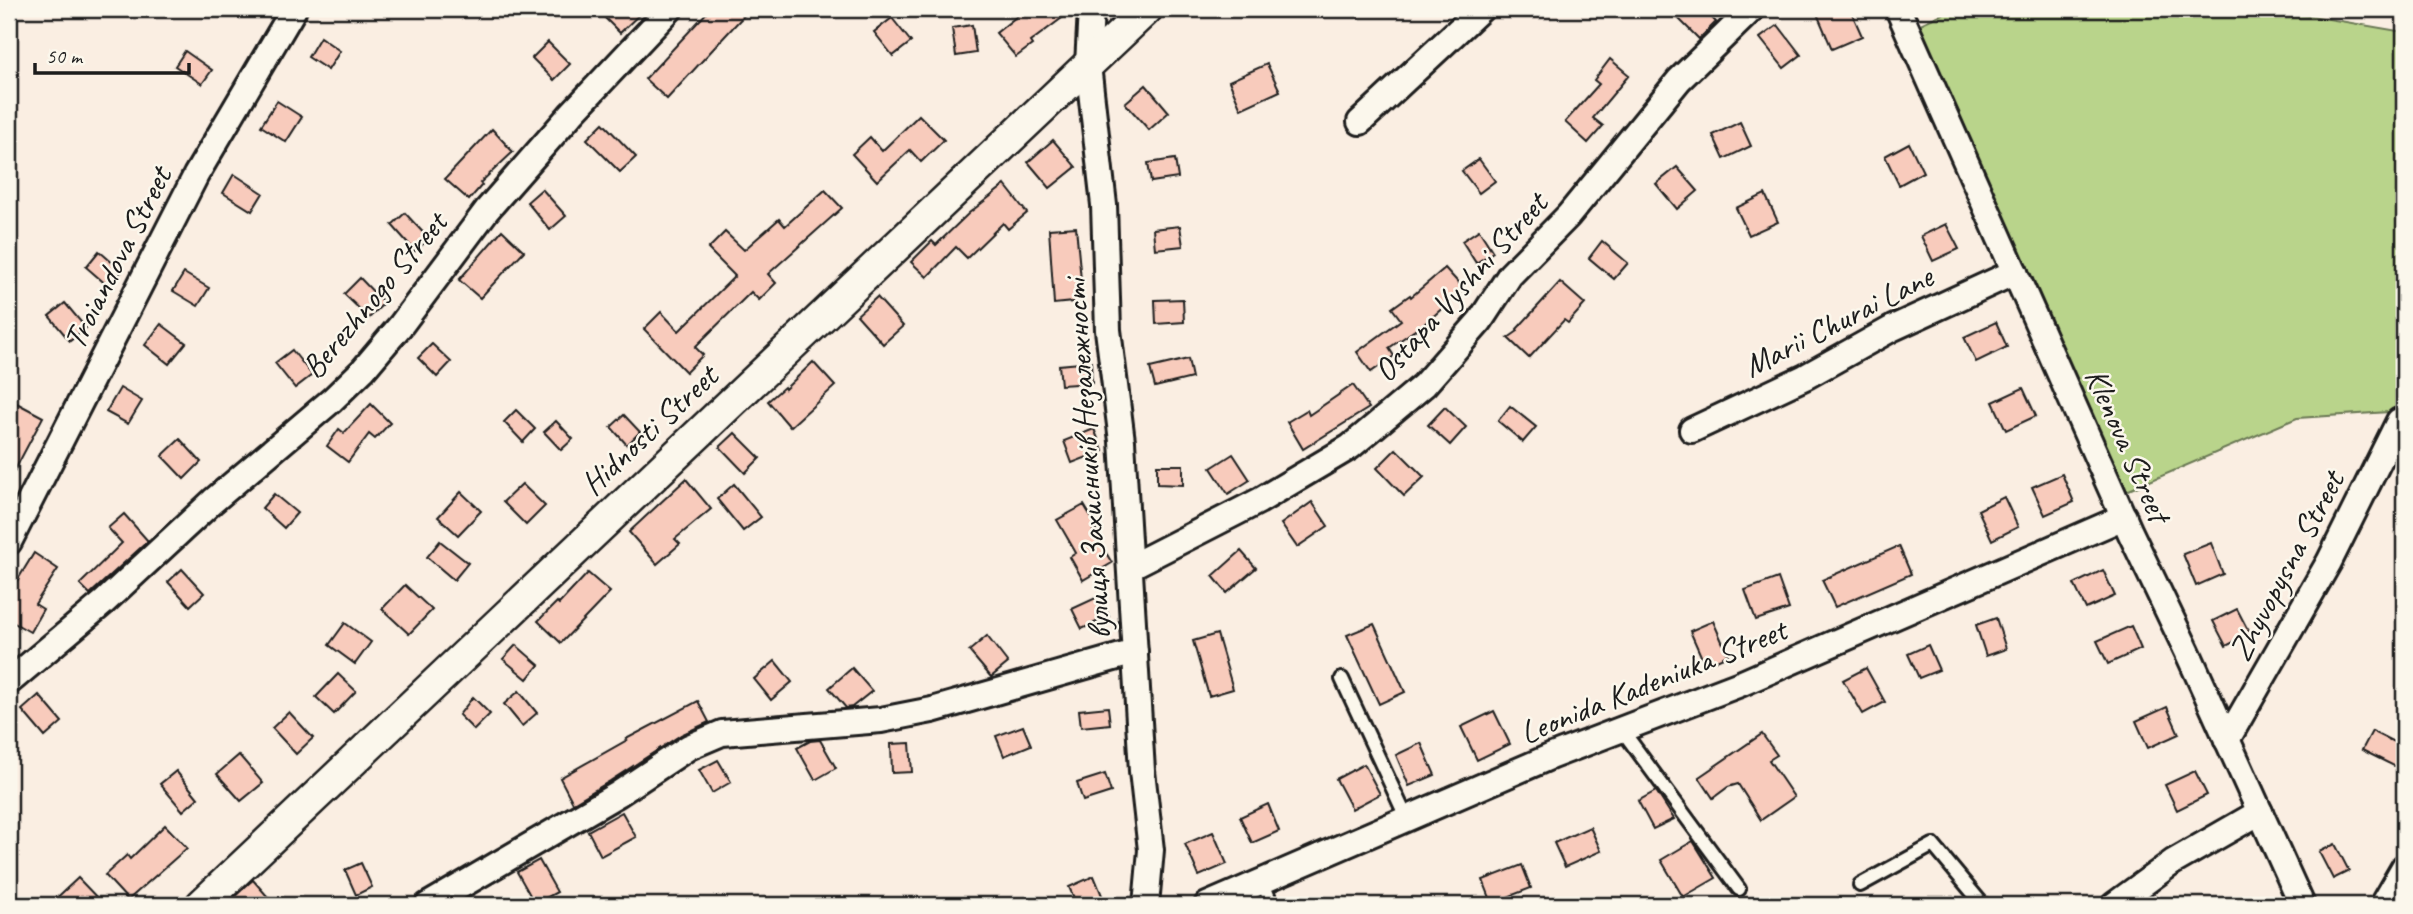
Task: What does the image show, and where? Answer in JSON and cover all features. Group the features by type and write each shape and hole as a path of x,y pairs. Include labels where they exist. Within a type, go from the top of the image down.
{"street":[{"name":"Troiandova Street","path":"9,542 196,175 295,9"},
{"name":"Berezhnogo Street","path":"9,682 103,603 213,501 332,400 363,370 401,325 487,210 572,113 670,9"},
{"name":"вулиця Захисників Незалежності","path":"1091,9 1088,65 1104,205 1108,330 1122,441 1142,771 1151,849 1146,905"},
{"name":"Hidnosti Street","path":"201,905 1147,9"},
{"path":"1360,122 1481,9"},
{"name":"Ostapa Vyshni Street","path":"1130,567 1259,501 1350,447 1424,385 1480,321 1510,275 1568,216 1679,80 1752,9"},
{"name":"Klenova Street","path":"1901,10 2124,517 2302,905"},
{"name":"Marii Churai Lane","path":"1692,430 1805,377 1893,328 2015,272"},
{"name":"Zhyvopysna Street","path":"2227,740 2329,562 2399,421"},
{"name":"Leonida Kadeniuka Street","path":"1207,905 1552,756 1740,684 2124,517"},
{"path":"428,905 618,794 689,747 722,733 894,718 932,710 1135,652"},
{"path":"2113,905 2173,862 2260,812"},
{"path":"2382,905 2404,867"}],"lane":[{"path":"1342,679 1408,819"},
{"path":"1622,730 1739,889"},
{"path":"1860,885 1933,845 1983,905"},
{"path":"1262,881 1272,905"}],"green space":[{"path":"1953,9 2271,9 2404,32 2404,411 2297,418 2115,496 1907,30"}],"building":[{"path":"596,9 645,9 620,33"},
{"path":"710,9 750,9 667,99 645,79"},
{"path":"1026,9 1074,9 1030,42 1032,45 1016,57 996,33"},
{"path":"1669,9 1703,9 1716,22 1699,39"},
{"path":"1815,9 1850,9 1862,36 1832,49"},
{"path":"892,18 911,42 893,56 874,32"},
{"path":"972,25 976,53 956,56 952,28"},
{"path":"1778,25 1801,55 1784,68 1760,38"},
{"path":"320,37 340,51 328,70 308,57"},
{"path":"548,42 570,64 554,80 532,58"},
{"path":"185,51 212,70 202,84 175,66"},
{"path":"1610,59 1629,75 1593,118 1603,126 1588,143 1565,122 1599,84 1594,80"},
{"path":"1267,64 1280,91 1241,109 1229,81"},
{"path":"1146,85 1169,112 1149,130 1125,103"},
{"path":"277,101 302,117 286,142 261,126"},
{"path":"919,115 944,140 921,162 910,150 877,181 852,154 870,137 882,151"},
{"path":"1740,122 1751,146 1724,159 1713,135"},
{"path":"603,123 636,157 620,172 587,139"},
{"path":"492,129 513,152 480,183 482,185 469,200 445,179"},
{"path":"1053,140 1076,167 1050,188 1028,162"},
{"path":"1909,143 1923,172 1899,185 1885,156"},
{"path":"1175,159 1178,178 1151,182 1148,163"},
{"path":"1479,159 1495,181 1479,193 1462,171"},
{"path":"1677,167 1698,191 1677,209 1656,184"},
{"path":"234,174 263,193 252,211 223,193"},
{"path":"1005,185 1027,213 1008,229 1003,223 967,258 956,247 927,277 911,262 932,241 936,245 969,213"},
{"path":"542,189 566,216 550,230 527,202"},
{"path":"825,190 842,208 768,274 776,283 759,300 751,292 695,347 703,355 686,372 644,329 661,312 679,331 735,276 708,249 725,232 744,250 779,219 785,226"},
{"path":"1765,194 1778,222 1749,235 1736,208"},
{"path":"405,213 429,239 415,251 392,225"},
{"path":"1946,224 1959,249 1933,261 1921,236"},
{"path":"1180,226 1183,246 1155,249 1153,229"},
{"path":"1076,227 1083,301 1054,304 1049,229"},
{"path":"502,230 524,251 480,298 459,280"},
{"path":"1479,230 1493,252 1476,263 1462,241"},
{"path":"1602,241 1628,263 1614,279 1589,258"},
{"path":"99,251 122,271 108,286 86,267"},
{"path":"1445,268 1464,289 1428,321 1389,348 1394,356 1371,372 1357,352 1401,320 1392,308 1410,295 1411,297"},
{"path":"184,273 209,288 198,306 173,291"},
{"path":"360,278 384,303 369,318 344,294"},
{"path":"1560,282 1585,304 1568,323 1564,320 1529,358 1508,338 1518,331"},
{"path":"877,297 903,326 883,344 857,315"},
{"path":"1183,299 1184,322 1156,324 1155,300"},
{"path":"65,303 86,328 70,341 49,316"},
{"path":"1996,322 2007,347 1976,362 1964,337"},
{"path":"161,324 186,343 169,364 145,345"},
{"path":"432,344 451,362 437,377 418,358"},
{"path":"292,350 312,375 295,388 275,363"},
{"path":"1188,359 1192,378 1155,387 1150,368"},
{"path":"813,362 835,386 790,427 768,401"},
{"path":"1091,362 1092,383 1061,385 1059,365"},
{"path":"1353,385 1369,408 1303,449 1287,422 1307,410 1309,415"},
{"path":"120,388 142,401 128,424 106,412"},
{"path":"2023,388 2036,416 2006,430 1993,402"},
{"path":"9,399 43,417 9,481"},
{"path":"371,404 390,423 375,439 369,434 348,462 327,446 339,429 344,433"},
{"path":"1510,406 1536,427 1523,442 1498,421"},
{"path":"1445,407 1466,427 1450,445 1428,425"},
{"path":"516,410 535,429 523,442 504,422"},
{"path":"624,415 640,432 627,445 611,427"},
{"path":"556,421 573,439 561,450 544,432"},
{"path":"1094,429 1103,451 1072,463 1064,441"},
{"path":"735,433 760,458 745,473 720,447"},
{"path":"180,439 201,462 184,479 162,456"},
{"path":"1396,449 1424,477 1404,496 1377,468"},
{"path":"1233,454 1250,480 1228,494 1211,468"},
{"path":"1157,465 1183,465 1183,485 1157,484"},
{"path":"2062,474 2074,502 2045,515 2032,487"},
{"path":"686,479 711,509 675,539 680,544 657,564 629,532"},
{"path":"522,484 545,506 526,525 503,502"},
{"path":"734,484 761,517 743,531 717,499"},
{"path":"461,492 481,511 458,535 438,517"},
{"path":"274,494 297,513 284,528 262,508"},
{"path":"2004,497 2018,527 1992,540 1978,510"},
{"path":"1312,502 1328,526 1297,547 1281,524"},
{"path":"1084,505 1098,528 1093,531 1112,563 1083,580 1070,557 1076,553 1057,520"},
{"path":"124,514 148,541 90,594 80,584 122,543 108,528"},
{"path":"440,541 468,563 454,580 427,557"},
{"path":"2211,543 2223,574 2196,586 2183,554"},
{"path":"1899,546 1911,574 1835,607 1822,580"},
{"path":"1241,551 1256,568 1227,593 1213,576"},
{"path":"34,553 58,569 35,604 43,609 30,632 9,620 9,594"},
{"path":"182,569 204,593 190,606 168,582"},
{"path":"2103,570 2115,596 2086,609 2074,584"},
{"path":"588,573 610,592 561,643 538,621 557,602 559,604"},
{"path":"1778,578 1789,609 1756,620 1745,590"},
{"path":"405,585 432,610 409,634 382,609"},
{"path":"1100,596 1109,616 1082,629 1072,609"},
{"path":"2237,609 2250,634 2226,646 2213,621"},
{"path":"1996,618 2006,649 1986,656 1976,625"},
{"path":"1713,621 1728,655 1705,665 1690,631"},
{"path":"345,623 371,642 355,664 329,645"},
{"path":"1374,624 1405,692 1379,704 1347,635"},
{"path":"2131,626 2141,649 2108,664 2097,641"},
{"path":"1217,634 1233,689 1209,696 1193,641"},
{"path":"987,636 1008,663 991,677 969,651"},
{"path":"516,645 539,665 527,679 503,659"},
{"path":"1928,645 1939,670 1919,678 1908,654"},
{"path":"775,661 792,682 771,700 754,679"},
{"path":"852,668 872,691 852,707 846,708 829,688"},
{"path":"1866,668 1885,702 1863,714 1843,680"},
{"path":"338,674 356,691 334,714 316,697"},
{"path":"519,691 537,713 522,726 504,704"},
{"path":"39,695 62,722 45,737 22,710"},
{"path":"473,697 490,714 474,730 459,715"},
{"path":"698,701 709,722 681,735 573,803 560,778"},
{"path":"1108,707 1110,724 1081,727 1079,710"},
{"path":"2167,707 2179,734 2148,748 2136,721"},
{"path":"1494,711 1510,744 1477,760 1461,727"},
{"path":"289,712 313,738 296,754 272,728"},
{"path":"1023,726 1031,745 1004,756 996,736"},
{"path":"2372,731 2404,747 2404,771 2362,750"},
{"path":"1762,734 1777,755 1769,760 1794,797 1761,820 1738,784 1728,787 1713,798 1699,777"},
{"path":"820,740 836,768 815,780 797,748 810,741"},
{"path":"910,743 912,772 892,773 891,744"},
{"path":"1421,743 1435,775 1409,786 1396,755"},
{"path":"239,755 263,783 241,801 217,774"},
{"path":"718,760 731,782 712,793 699,770"},
{"path":"1364,764 1380,794 1352,809 1336,779"},
{"path":"176,771 198,798 183,811 160,784"},
{"path":"2195,771 2207,795 2177,810 2165,785"},
{"path":"1105,774 1111,792 1083,801 1077,783"},
{"path":"1656,791 1674,819 1653,829 1638,801"},
{"path":"1268,804 1279,831 1252,843 1240,817"},
{"path":"622,812 636,837 601,856 588,831"},
{"path":"165,825 187,848 128,900 105,875 127,855 130,859"},
{"path":"1590,827 1601,851 1565,867 1554,843"},
{"path":"1213,832 1227,864 1199,876 1185,844"},
{"path":"1693,841 1716,878 1683,897 1661,860"},
{"path":"2335,844 2349,871 2333,879 2319,852"},
{"path":"539,860 557,892 535,904 517,872"},
{"path":"361,863 372,887 356,895 345,870"},
{"path":"1522,865 1531,888 1492,903 1483,880"},
{"path":"1094,876 1106,905 1077,905 1069,887"},
{"path":"78,878 104,905 49,905"},
{"path":"253,880 275,905 226,905 247,885"}]}
